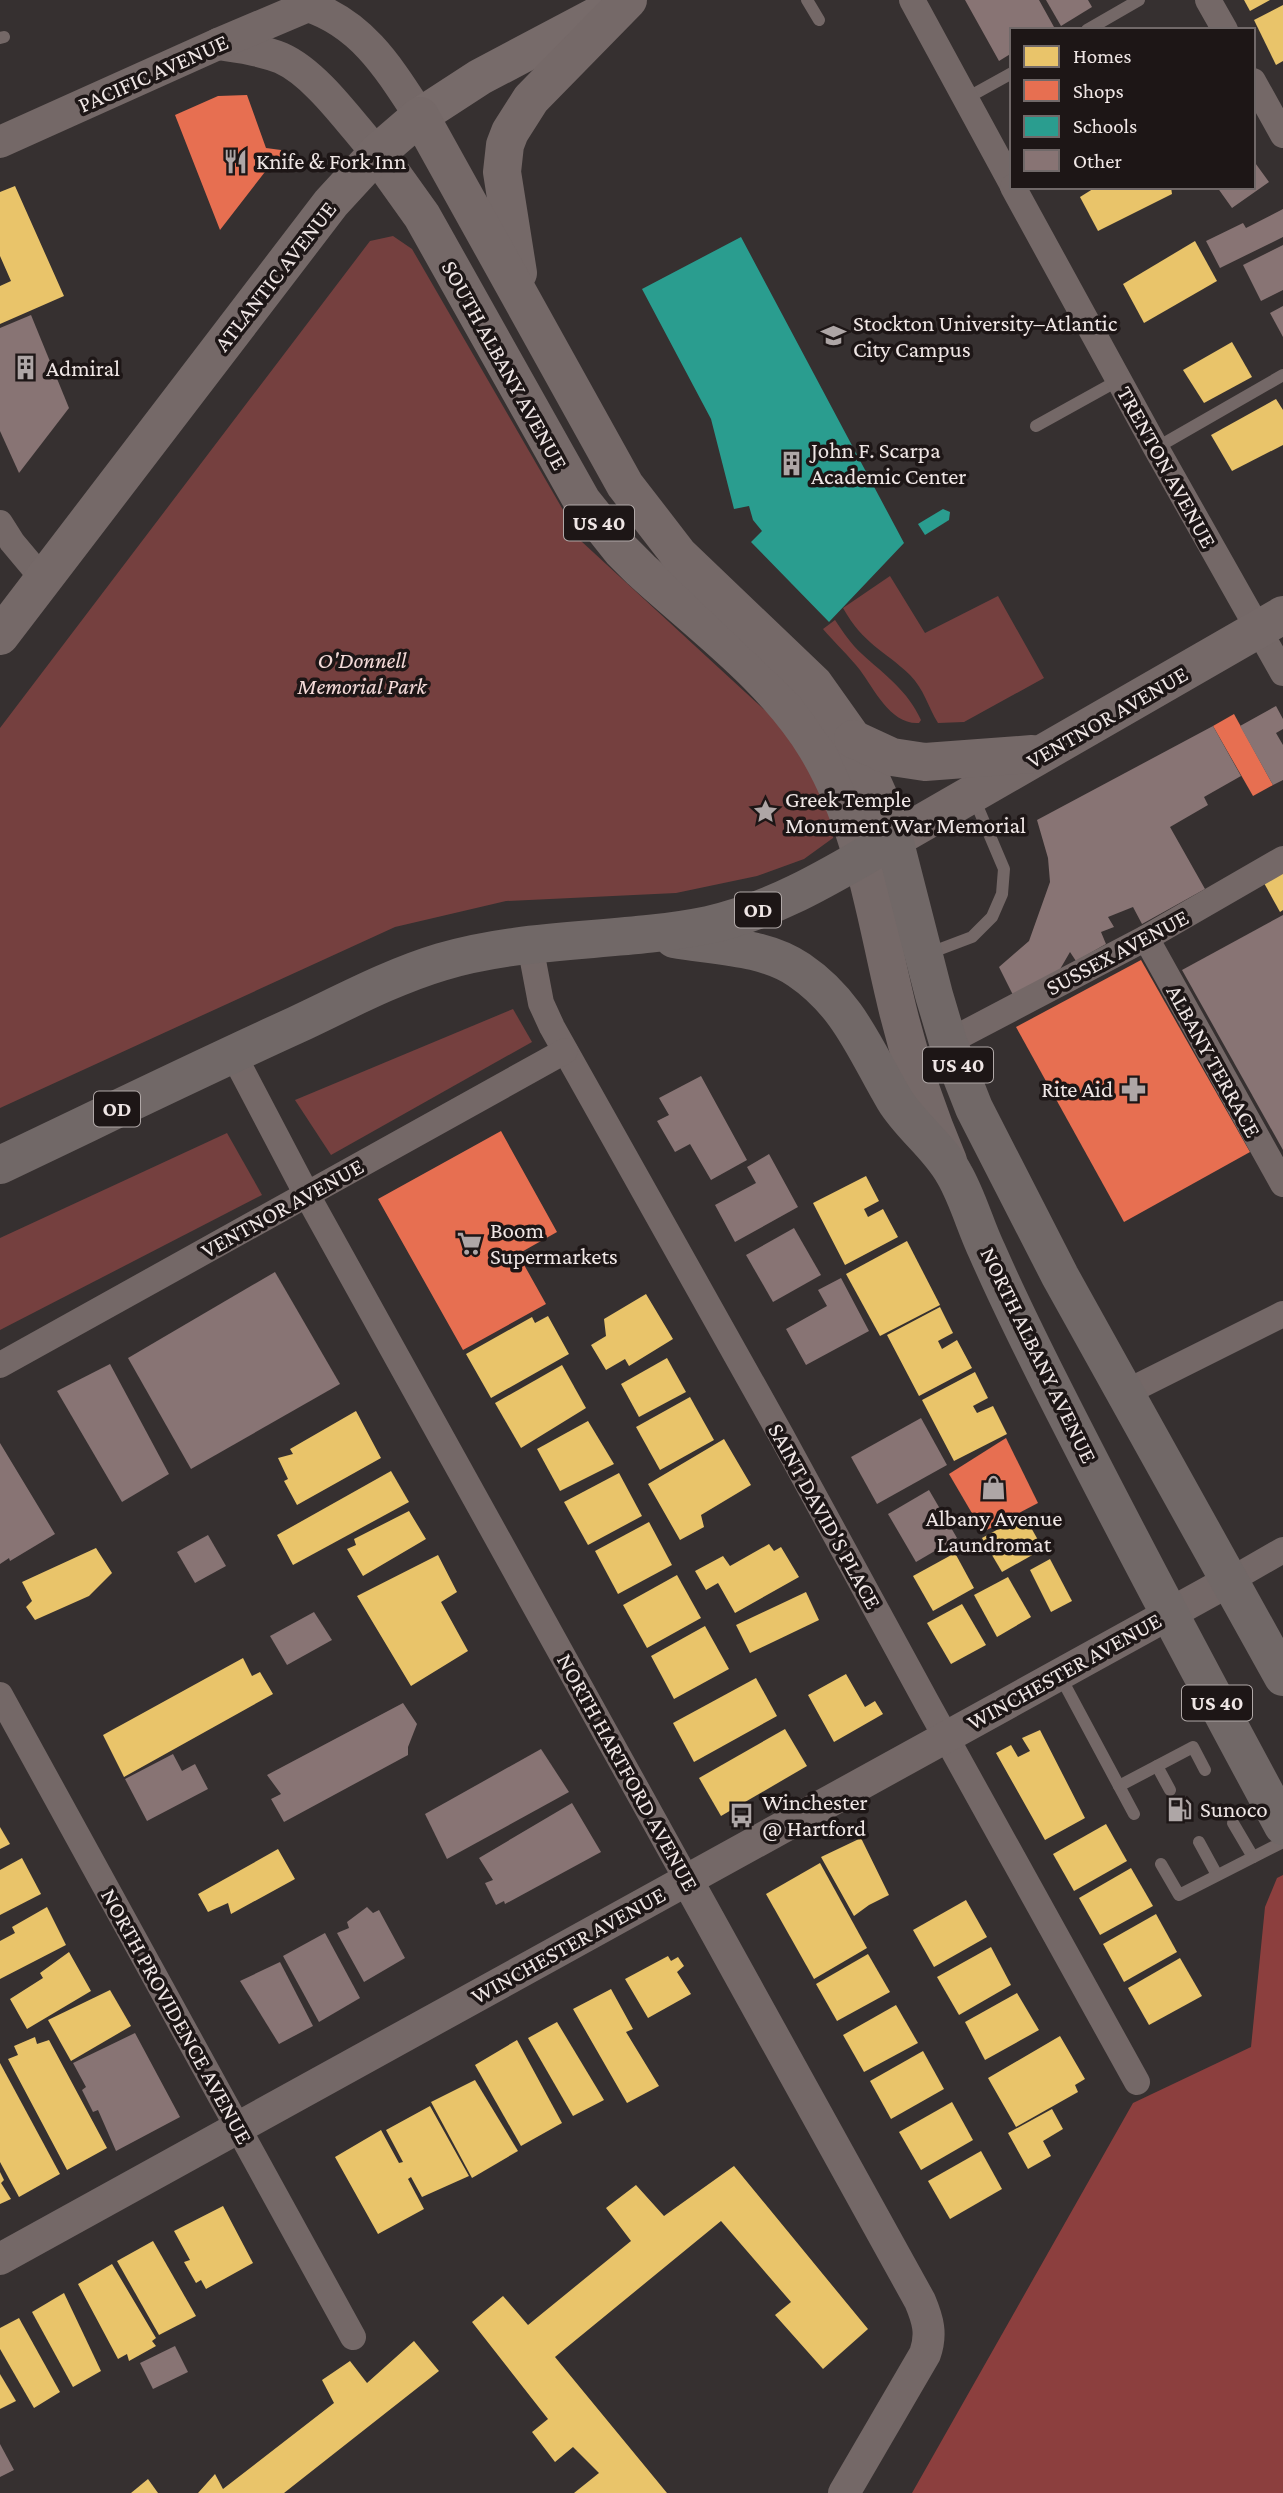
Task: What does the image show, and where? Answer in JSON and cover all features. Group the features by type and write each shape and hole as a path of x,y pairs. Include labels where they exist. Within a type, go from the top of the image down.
{"highway":[{"name":"OD","path":"0,1165 233,1054 439,962 530,945 706,925 760,910 817,883 878,848"},
{"name":"US 40","path":"878,848 924,956 948,1042 975,1108 1060,1276 1283,1677"},
{"path":"644,934 755,952 786,962 799,970 840,1008 866,1045 896,1102 954,1173"},
{"name":"NORTH ALBANY AVENUE","path":"954,1173 987,1252 1045,1372 1169,1614 1283,1826"}],"main road":[{"name":"ATLANTIC AVENUE","path":"0,636 331,203 377,153 420,116 480,77 627,0"},
{"path":"523,303 502,172 505,145 515,121 531,99 627,0"},
{"name":"SOUTH ALBANY AVENUE","path":"420,116 604,451 645,513 679,555 814,684 853,739 880,797 878,848"},
{"name":"SOUTH ALBANY AVENUE","path":"377,153 422,216 582,501 634,564 747,666 795,718 815,746 849,812 878,848"},
{"name":"VENTNOR AVENUE","path":"878,848 1271,622"},
{"path":"853,739 892,757 925,762 1041,754"},
{"name":"NORTH ALBANY AVENUE","path":"878,848 908,1048 923,1096 954,1173"}],"street":[{"name":"TRENTON AVENUE","path":"912,0 1010,181"},
{"path":"1208,0 1224,28"},
{"name":"SOUTH ALBANY AVENUE","path":"309,3 360,34 391,71 420,116"},
{"name":"PACIFIC AVENUE","path":"0,142 309,3"},
{"name":"SOUTH ALBANY AVENUE","path":"218,44 268,54 297,68 321,88 377,153"},
{"path":"1255,85 1283,135"},
{"name":"TRENTON AVENUE","path":"1015,189 1156,448 1271,622 1283,673"},
{"path":"0,523 43,579"},
{"name":"SUSSEX AVENUE","path":"948,1042 1146,938 1283,859"},
{"name":"ALBANY TERRACE","path":"1146,938 1283,1184"},
{"name":"SAINT DAVID'S PLACE","path":"530,945 541,1003 565,1051 775,1423 1137,2082"},
{"name":"VENTNOR AVENUE","path":"0,1365 565,1051"},
{"name":"NORTH HARTFORD AVENUE","path":"233,1054 307,1195 920,2301 928,2320 929,2341 925,2354 844,2493"},
{"path":"1125,1393 1283,1314"},
{"name":"WINCHESTER AVENUE","path":"0,2259 1283,1550"},
{"name":"NORTH PROVIDENCE AVENUE","path":"0,1695 353,2337"}],"lane":[{"path":"807,0 819,20"},
{"path":"1090,28 1139,0"},
{"path":"965,99 1010,74"},
{"path":"1156,448 1283,375"},
{"path":"1037,426 1119,380"},
{"path":"924,956 972,937 992,917 1002,894 1004,869 972,794"},
{"path":"1059,1673 1134,1814"},
{"path":"1119,1786 1193,1747 1205,1770"},
{"path":"1157,1766 1170,1790"},
{"path":"1233,1823 1253,1857"},
{"path":"1199,1842 1217,1875"},
{"path":"1161,1864 1179,1895 1283,1842"}],"green space":[{"name":"O'Donnell Memorial Park","path":"393,236 412,249 581,541 782,726 825,797 835,823 833,838 804,859 757,876 676,893 506,901 395,927 0,1108 0,728 370,241"},
{"path":"890,576 925,633 998,596 1044,678 964,722 938,723 915,680 866,639 843,608"},
{"path":"835,620 858,650 903,692 916,710 921,720 919,723 900,718 877,696 860,670 823,629"},
{"path":"513,1009 532,1042 331,1155 295,1100"},
{"path":"227,1133 262,1195 0,1330 0,1238"}],"shaded area":[{"path":"1283,1875 1283,2493 912,2493 1133,2103 1251,2047 1265,1907 1277,1878"}],"building: Homes":[{"path":"1244,0 1270,0 1250,11"},
{"path":"1283,5 1283,61 1276,65 1254,20"},
{"path":"15,186 64,296 0,324 0,286 11,281 0,256 0,192"},
{"path":"1093,189 1171,189 1172,194 1098,231 1080,197"},
{"path":"1195,241 1217,281 1144,323 1123,284"},
{"path":"1232,342 1252,377 1204,403 1183,370"},
{"path":"1276,399 1283,410 1283,445 1232,471 1211,435"},
{"path":"1283,861 1283,910 1280,912 1259,874"},
{"path":"866,1176 879,1201 864,1209 868,1217 883,1209 898,1237 845,1265 813,1203"},
{"path":"907,1241 940,1305 880,1336 846,1274"},
{"path":"646,1294 673,1339 629,1366 625,1359 606,1370 591,1345 606,1336 604,1319"},
{"path":"940,1307 953,1333 938,1341 942,1349 957,1340 972,1368 919,1396 887,1335"},
{"path":"548,1316 569,1354 491,1398 466,1354 532,1317 535,1323"},
{"path":"667,1358 686,1392 639,1417 621,1384"},
{"path":"562,1365 586,1408 521,1448 495,1403"},
{"path":"975,1372 988,1398 973,1406 977,1413 993,1406 1007,1434 954,1461 922,1400"},
{"path":"690,1397 714,1440 660,1470 636,1427"},
{"path":"356,1411 381,1458 297,1505 284,1481 288,1479 278,1458 293,1454 290,1449"},
{"path":"588,1421 614,1464 560,1491 537,1449"},
{"path":"724,1439 751,1485 701,1515 704,1527 680,1540 648,1484"},
{"path":"391,1471 409,1502 293,1565 277,1535"},
{"path":"619,1473 642,1516 588,1545 564,1502"},
{"path":"409,1511 426,1539 363,1576 347,1549 356,1545 354,1539"},
{"path":"1024,1515 1043,1549 1002,1572 982,1538"},
{"path":"649,1522 672,1565 618,1594 595,1551"},
{"path":"769,1544 774,1551 781,1547 799,1577 735,1613 718,1583 706,1590 695,1571 723,1556 730,1566"},
{"path":"96,1548 112,1573 89,1596 35,1620 26,1607 32,1601 22,1582"},
{"path":"955,1553 974,1588 933,1611 913,1576"},
{"path":"438,1555 457,1592 441,1602 468,1651 411,1686 357,1596"},
{"path":"1050,1559 1072,1601 1051,1612 1030,1570"},
{"path":"677,1575 701,1618 647,1648 623,1605"},
{"path":"1008,1577 1031,1617 997,1637 974,1595"},
{"path":"806,1592 819,1620 750,1653 736,1625"},
{"path":"962,1604 986,1645 951,1664 927,1623"},
{"path":"705,1626 729,1669 674,1699 651,1656"},
{"path":"243,1658 252,1676 260,1672 273,1694 124,1777 103,1735"},
{"path":"846,1674 865,1707 875,1701 883,1714 834,1742 808,1695"},
{"path":"756,1678 777,1716 694,1762 673,1723"},
{"path":"785,1729 807,1766 721,1816 699,1778"},
{"path":"1040,1730 1085,1818 1045,1840 996,1753 1011,1745 1018,1757 1030,1751 1022,1738"},
{"path":"1106,1824 1127,1861 1074,1891 1053,1854"},
{"path":"0,1827 10,1844 0,1849"},
{"path":"861,1838 889,1895 854,1916 821,1857"},
{"path":"278,1849 295,1879 231,1914 228,1903 208,1912 198,1894"},
{"path":"22,1858 41,1894 0,1915 0,1870"},
{"path":"820,1863 867,1948 814,1979 766,1894"},
{"path":"1131,1868 1153,1906 1100,1935 1079,1898"},
{"path":"966,1900 987,1937 934,1967 913,1930"},
{"path":"47,1907 66,1945 0,1979 0,1941 15,1933 12,1927"},
{"path":"1156,1914 1177,1952 1124,1982 1103,1944"},
{"path":"991,1947 1011,1985 959,2015 937,1977"},
{"path":"69,1952 91,1991 27,2029 10,1999 43,1978 40,1973"},
{"path":"868,1954 890,1992 837,2021 816,1984"},
{"path":"668,1956 671,1961 678,1957 684,1966 677,1972 691,1994 648,2018 625,1979"},
{"path":"1180,1958 1202,1996 1149,2025 1128,1988"},
{"path":"611,1989 633,2029 626,2032 659,2086 627,2103 573,2009"},
{"path":"110,1990 131,2026 71,2061 48,2020"},
{"path":"1017,1993 1039,2030 985,2060 965,2022"},
{"path":"896,2005 918,2043 864,2072 843,2035"},
{"path":"557,2022 604,2100 573,2116 528,2038"},
{"path":"1060,2036 1085,2079 1075,2085 1078,2092 1016,2127 988,2078"},
{"path":"35,2037 37,2044 49,2040 107,2148 67,2170 8,2059 18,2055 14,2046"},
{"path":"517,2040 562,2123 521,2146 475,2065"},
{"path":"923,2051 944,2089 891,2119 870,2081"},
{"path":"0,2063 60,2174 19,2197 0,2162"},
{"path":"475,2080 518,2151 472,2178 431,2102"},
{"path":"952,2102 973,2140 921,2170 899,2132"},
{"path":"430,2106 469,2176 422,2197 411,2177 408,2179 424,2209 378,2234 335,2157 381,2130 399,2163 403,2162 386,2130"},
{"path":"1052,2109 1063,2129 1043,2141 1051,2156 1028,2169 1008,2133"},
{"path":"981,2151 1002,2189 950,2219 928,2181"},
{"path":"734,2166 868,2329 823,2369 775,2315 791,2302 721,2221 555,2357 667,2493 574,2493 599,2473 573,2447 555,2462 532,2432 548,2419 472,2322 503,2296 528,2325 631,2241 606,2208 636,2185 664,2216"},
{"path":"0,2172 4,2180 1,2183 11,2199 0,2204"},
{"path":"223,2206 253,2263 206,2289 201,2280 196,2283 184,2262 190,2260 174,2231"},
{"path":"153,2241 196,2316 159,2335 117,2261"},
{"path":"112,2264 156,2338 152,2341 156,2346 129,2361 127,2354 118,2359 78,2284"},
{"path":"64,2293 101,2371 73,2387 32,2312"},
{"path":"19,2318 60,2392 34,2408 0,2349 0,2328"},
{"path":"414,2341 439,2371 284,2493 198,2493 215,2474 223,2489 334,2403 322,2380 350,2361 367,2383"},
{"path":"0,2374 16,2401 0,2409"},
{"path":"148,2479 158,2493 131,2493"}],"building: Shops":[{"name":"Knife & Fork Inn","path":"247,95 266,148 281,150 283,157 277,165 268,168 220,230 175,115 218,96"},
{"path":"1234,714 1273,785 1253,796 1213,726"},
{"name":"Rite Aid","path":"1141,960 1250,1152 1124,1222 1016,1027"},
{"name":"Boom Supermarkets","path":"501,1131 557,1232 518,1254 546,1304 463,1350 378,1199"},
{"name":"Albany Avenue Laundromat","path":"1006,1438 1038,1503 983,1532 949,1474"}],"building: Schools":[{"name":"John F. Scarpa Academic Center","path":"741,237 904,543 829,622 751,542 762,531 753,520 749,506 734,509 711,419 642,289"},
{"path":"943,509 950,512 949,520 925,535 918,524"}],"building: Other":[{"path":"965,0 1039,0 1054,27 1010,28 1010,54 999,61"},
{"path":"1046,0 1088,0 1092,7 1061,26"},
{"path":"1255,163 1269,182 1232,208 1218,189 1255,189"},
{"path":"1283,209 1283,237 1220,268 1206,241 1243,223 1246,228"},
{"path":"1283,245 1283,290 1261,301 1243,265"},
{"path":"1283,306 1283,337 1270,313"},
{"name":"Admiral","path":"31,315 69,408 19,473 0,431 0,328"},
{"path":"1276,706 1283,719 1283,729 1276,733 1283,745 1283,780 1273,785 1240,726"},
{"path":"1213,726 1241,776 1204,797 1208,805 1170,827 1205,889 1142,924 1133,907 1108,917 1114,927 1101,932 1106,944 1076,961 1070,952 1059,971 1013,995 999,967 1029,941 1050,882 1048,858 1037,820"},
{"path":"1283,915 1283,1150 1182,970"},
{"path":"701,1076 747,1160 711,1180 690,1144 675,1152 657,1121 669,1115 659,1098"},
{"path":"769,1154 798,1207 735,1242 715,1205 756,1183 747,1167"},
{"path":"794,1228 821,1275 773,1302 746,1255"},
{"path":"275,1272 340,1384 191,1469 128,1358"},
{"path":"841,1278 869,1331 806,1365 786,1329 827,1306 818,1290"},
{"path":"110,1364 169,1474 122,1502 57,1391"},
{"path":"921,1418 947,1465 877,1504 851,1457"},
{"path":"0,1443 55,1534 10,1561 9,1558 0,1564"},
{"path":"929,1490 957,1538 916,1562 888,1514"},
{"path":"208,1535 226,1566 195,1583 177,1552"},
{"path":"314,1612 332,1640 287,1665 270,1636"},
{"path":"403,1703 417,1724 408,1747 408,1755 284,1822 271,1799 281,1794 267,1775"},
{"path":"541,1749 569,1792 447,1859 425,1814"},
{"path":"173,1754 182,1771 195,1764 208,1789 147,1821 125,1779"},
{"path":"572,1803 601,1852 505,1904 504,1901 496,1905 485,1883 493,1880 479,1858"},
{"path":"367,1907 373,1913 379,1910 405,1958 364,1982 337,1933 349,1928 347,1922"},
{"path":"325,1933 360,1998 319,2022 283,1956"},
{"path":"280,1962 313,2026 279,2044 240,1981"},
{"path":"135,2033 180,2117 116,2151 98,2110 93,2112 82,2090 86,2087 73,2063"},
{"path":"175,2346 188,2372 153,2389 140,2363"},
{"path":"0,2444 14,2470 0,2477"}],"place":[{"name":"Knife & Fork Inn","path":"236,161"},
{"name":"Stockton University–Atlantic City Campus","path":"833,336"},
{"name":"Admiral","path":"26,368"},
{"name":"John F. Scarpa Academic Center","path":"791,463"},
{"name":"Greek Temple Monument War Memorial","path":"765,812"},
{"name":"Rite Aid","path":"1133,1089"},
{"name":"Boom Supermarkets","path":"470,1243"},
{"name":"Albany Avenue Laundromat","path":"994,1488"},
{"name":"Sunoco","path":"1180,1809"},
{"name":"Winchester @ Hartford","path":"742,1815"}]}
